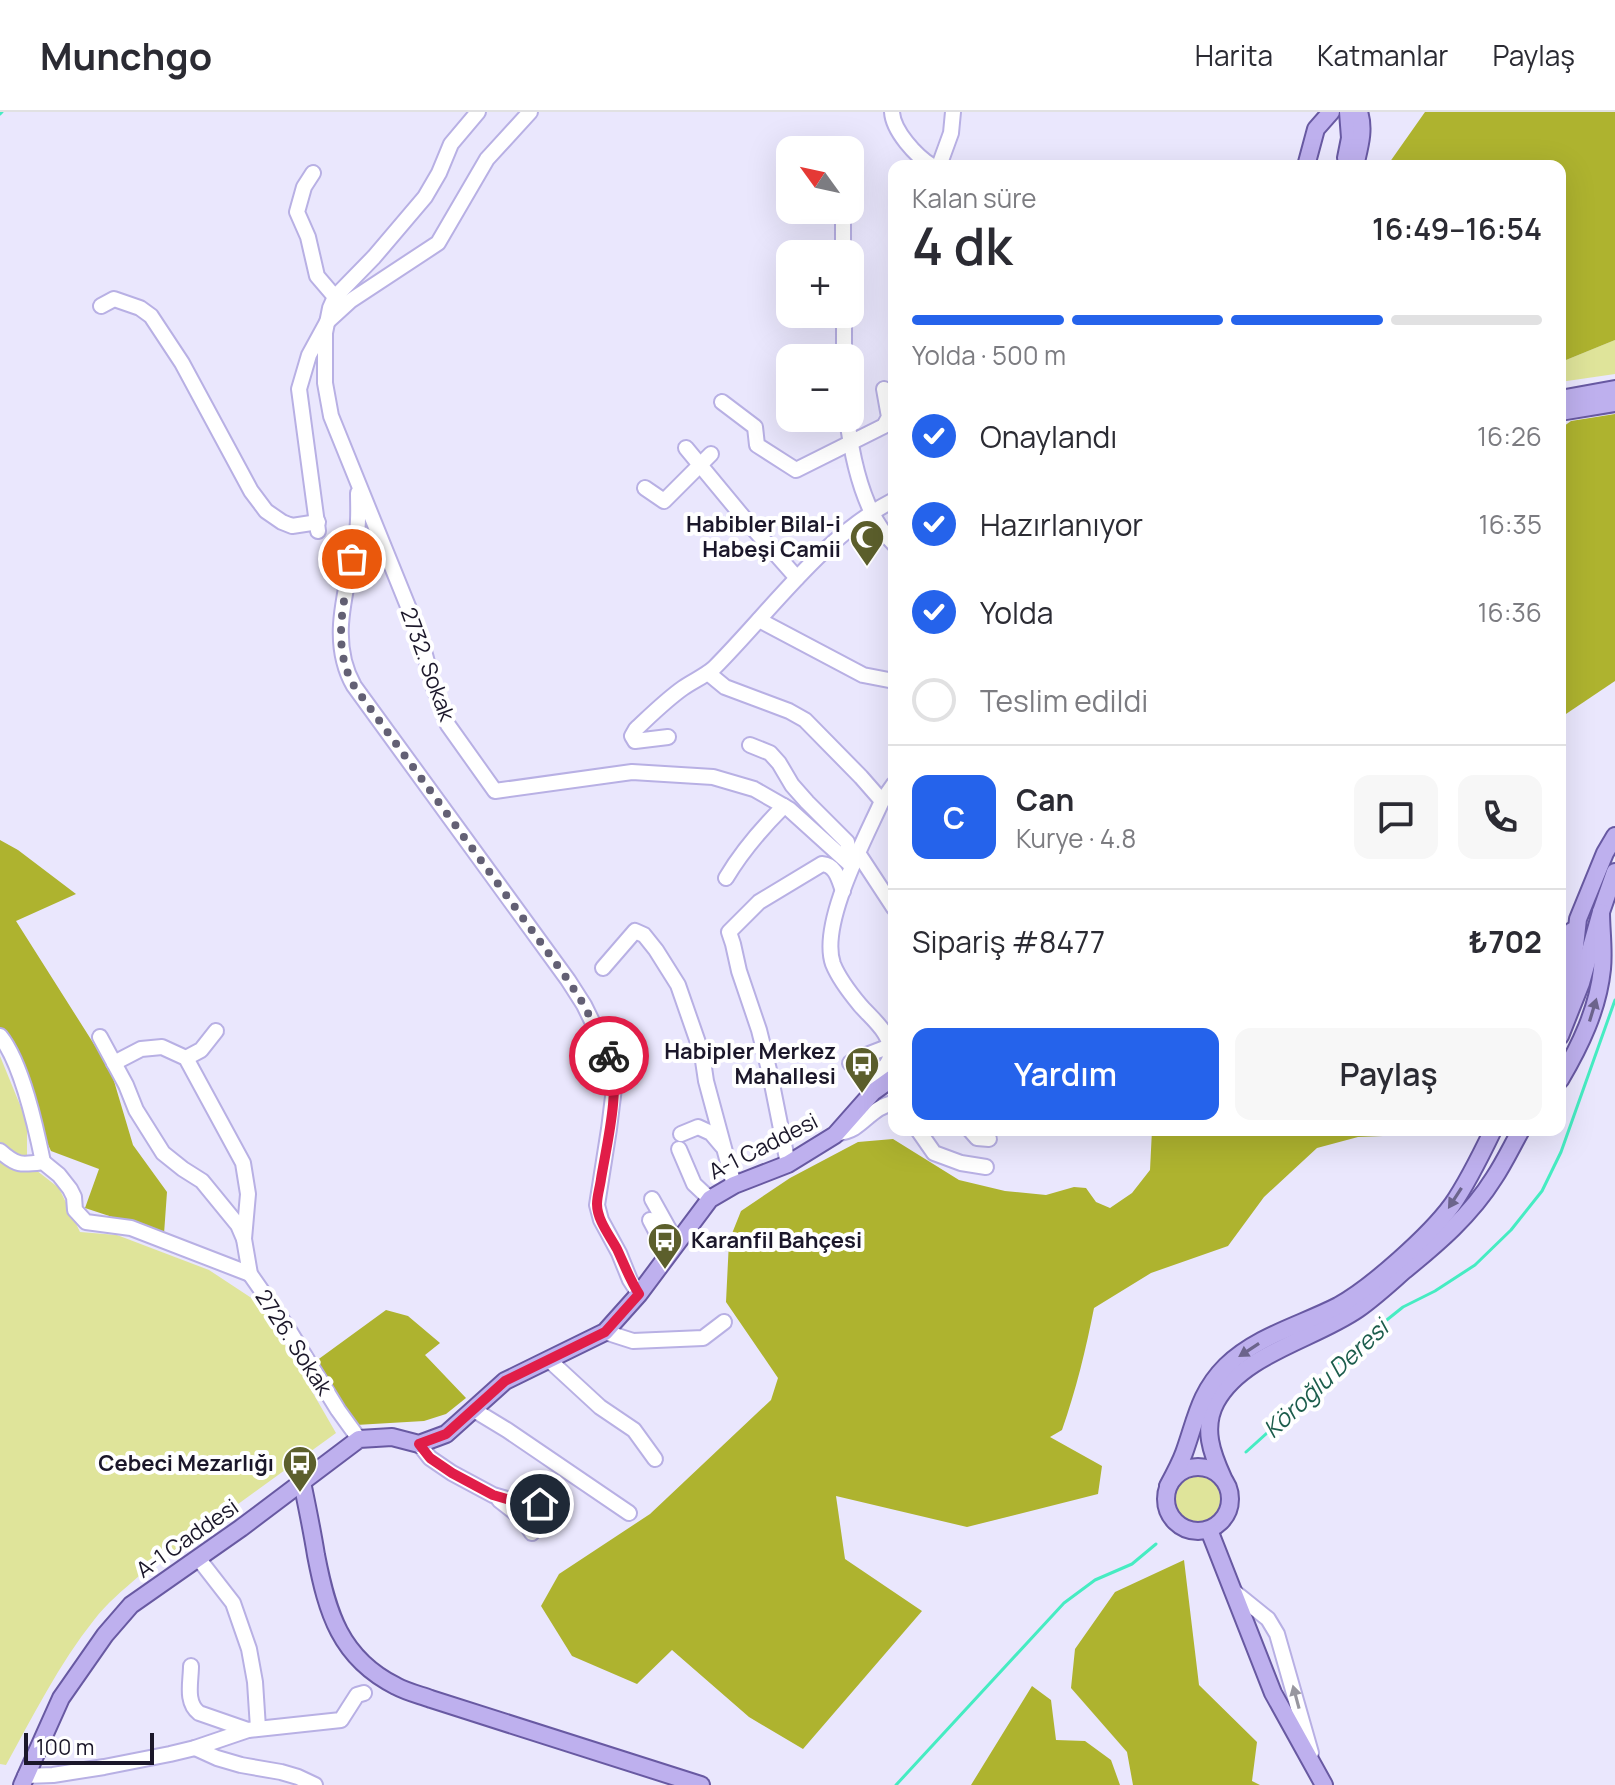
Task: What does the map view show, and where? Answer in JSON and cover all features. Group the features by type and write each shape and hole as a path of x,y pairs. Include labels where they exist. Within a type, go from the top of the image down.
{"main road":[{"path":"1308,160 1316,129 1331,112"},
{"path":"1346,160 1350,138 1348,112"},
{"path":"1356,160 1362,137 1359,112"},
{"path":"1566,398 1615,389"},
{"path":"1566,411 1615,403"},
{"path":"1566,944 1615,836"},
{"path":"1566,1021 1581,983 1615,872"},
{"path":"1566,1069 1583,1037 1603,968 1601,912"},
{"path":"1566,990 1572,974 1578,919"},
{"name":"A-1 Caddesi","path":"419,1444 446,1434 505,1381 605,1332 639,1294 710,1199 734,1185 788,1164 835,1135 873,1092 888,1081"},
{"path":"1490,1136 1451,1205 1390,1267 1341,1304 1247,1349 1226,1367 1208,1390 1195,1416 1183,1456 1168,1486 1167,1507 1178,1525 1198,1532 1209,1530 1225,1518 1230,1508 1229,1487 1210,1446 1210,1417 1231,1382 1274,1353 1357,1310 1454,1229 1494,1180 1518,1136"},
{"path":"359,1439 392,1437 419,1444"},
{"name":"A-1 Caddesi","path":"24,1780 61,1698 105,1635 131,1605 359,1439"},
{"path":"1168,1486 1183,1470 1194,1467 1205,1467 1223,1478"},
{"path":"302,1482 332,1618 342,1638 367,1667 397,1686 420,1695 701,1785"},
{"path":"1209,1530 1273,1693 1319,1781"}],"street":[{"name":"2732. Sokak","path":"478,112 451,144 425,197 335,297 325,333 325,383 331,416 420,636 448,725 495,791 632,772 713,777 754,789 784,806"},
{"name":"2732. Sokak","path":"101,306 114,299 140,308 151,316 182,363 251,491 266,511 292,526 318,526 299,389 309,355 327,322 350,301 438,243 487,159 530,112"},
{"path":"892,112 893,121 913,151 924,160"},
{"path":"941,160 951,133 953,112"},
{"path":"313,173 304,187 297,212 308,237 317,276 335,297"},
{"path":"884,389 888,411"},
{"path":"722,402 755,427 757,445 796,470 888,422"},
{"path":"849,432 872,513 888,536"},
{"path":"686,448 706,459 744,518 797,578"},
{"path":"645,488 664,501 706,459"},
{"name":"2732. Sokak","path":"358,485 358,528 340,619 346,672 568,980 613,1064 615,1080 611,1117 597,1205 601,1220 639,1294"},
{"path":"668,737 647,741 632,739 636,729 681,689 708,673 797,578 848,531 888,504"},
{"path":"759,620 863,675 888,680"},
{"path":"708,673 725,687 805,720 882,801"},
{"path":"750,745 770,753 779,763 792,785 847,842 855,859 888,900"},
{"path":"888,792 855,859 832,928 832,961 847,988 882,1028 888,1042"},
{"path":"726,878 737,859 784,806 855,859"},
{"path":"788,1164 759,1030 729,932 759,902 822,864 837,875 843,891"},
{"path":"603,968 635,931 644,935 656,950 678,985 702,1054 706,1081 734,1185"},
{"path":"114,1063 141,1049 162,1047 186,1058 201,1050 216,1031"},
{"path":"0,1036 11,1051 43,1162 70,1189 75,1210 86,1222 131,1228 250,1274"},
{"name":"2726. Sokak","path":"100,1037 136,1110 163,1153 202,1181 238,1225 244,1239 250,1274 359,1439"},
{"path":"850,1063 888,1047"},
{"name":"2726. Sokak","path":"186,1058 243,1163 248,1194 244,1239"},
{"path":"873,1092 875,1075 888,1060"},
{"path":"835,1135 852,1129 888,1104"},
{"path":"710,1199 694,1184 680,1142 698,1127 711,1133 725,1150"},
{"path":"922,1136 934,1153 961,1163 986,1167"},
{"path":"975,1136 989,1139"},
{"path":"0,1151 13,1163 43,1162"},
{"path":"652,1199 672,1248"},
{"path":"650,1220 672,1248"},
{"path":"605,1332 633,1341 703,1338 724,1322"},
{"path":"549,1360 600,1407 634,1430 655,1459"},
{"path":"474,1410 629,1513"},
{"path":"419,1444 430,1458 493,1495 522,1518 532,1533"},
{"path":"493,1495 540,1504"},
{"path":"198,1558 233,1603 245,1638 255,1682 253,1729"},
{"path":"1232,1590 1268,1619 1277,1634 1319,1781"},
{"path":"191,1666 190,1700 193,1708 199,1713 253,1729"},
{"path":"24,1780 195,1748 253,1729 341,1720 357,1695 364,1693"},
{"path":"195,1748 217,1758 281,1772 312,1784"}],"green space":[{"path":"1615,340 1615,374 1566,381 1566,360"},
{"path":"0,1056 27,1122 27,1163 59,1188 80,1232 117,1235 209,1270 262,1305 336,1433 139,1576 110,1602 69,1654 6,1765 0,1764"},
{"path":"1197,1473 1216,1480 1223,1499 1216,1518 1197,1525 1178,1518 1171,1499 1178,1480"}],"shaded area":[{"path":"1425,112 1615,112 1615,340 1566,360 1566,160 1391,160"},
{"path":"1615,414 1615,681 1566,714 1566,425 1571,421"},
{"path":"0,840 76,894 16,921 111,1071 133,1145 167,1192 164,1234 85,1208 99,1169 51,1151 0,1042"},
{"path":"1152,1136 1383,1136 1358,1137 1317,1148 1264,1197 1228,1246 1151,1273 1094,1308 1062,1430 1050,1437 1102,1466 1098,1494 967,1527 836,1496 845,1559 922,1611 803,1749 749,1717 672,1650 637,1684 572,1656 541,1606 559,1574 650,1514 771,1400 778,1378 726,1302 729,1241 741,1211 790,1178 858,1142 893,1139 959,1180 1005,1191 1046,1195 1074,1187 1086,1188 1096,1202 1110,1208 1132,1193 1150,1170"},
{"path":"386,1310 408,1316 440,1343 425,1355 466,1398 446,1414 424,1421 356,1425 316,1361"},
{"path":"1184,1560 1199,1685 1257,1742 1252,1781 1260,1785 1133,1785 1127,1752 1071,1688 1075,1649 1115,1592"},
{"path":"1032,1686 1051,1700 1056,1740 1085,1741 1111,1760 1120,1785 971,1785"}],"waterway":[{"name":"Köroğlu Deresi","path":"1246,1452 1358,1343 1403,1307 1475,1265 1511,1230 1542,1191 1561,1152 1615,1000"},
{"name":"Köroğlu Deresi","path":"896,1785 1064,1603 1095,1580 1132,1564 1156,1544"}],"way so far":[{"path":"352,559 340,619 346,672 568,980 609,1056"}],"place":[{"name":"Habibler Bilal-i Habeşi Camii","path":"867,568"},
{"name":"Habipler Merkez Mahallesi","path":"862,1095"},
{"name":"Karanfil Bahçesi","path":"665,1271"},
{"name":"Cebeci Mezarlığı","path":"300,1494"}],"route":[{"path":"540,1504 493,1495 430,1458 419,1444 446,1434 505,1381 605,1332 639,1294 601,1220 597,1205 615,1080 609,1056"}]}
